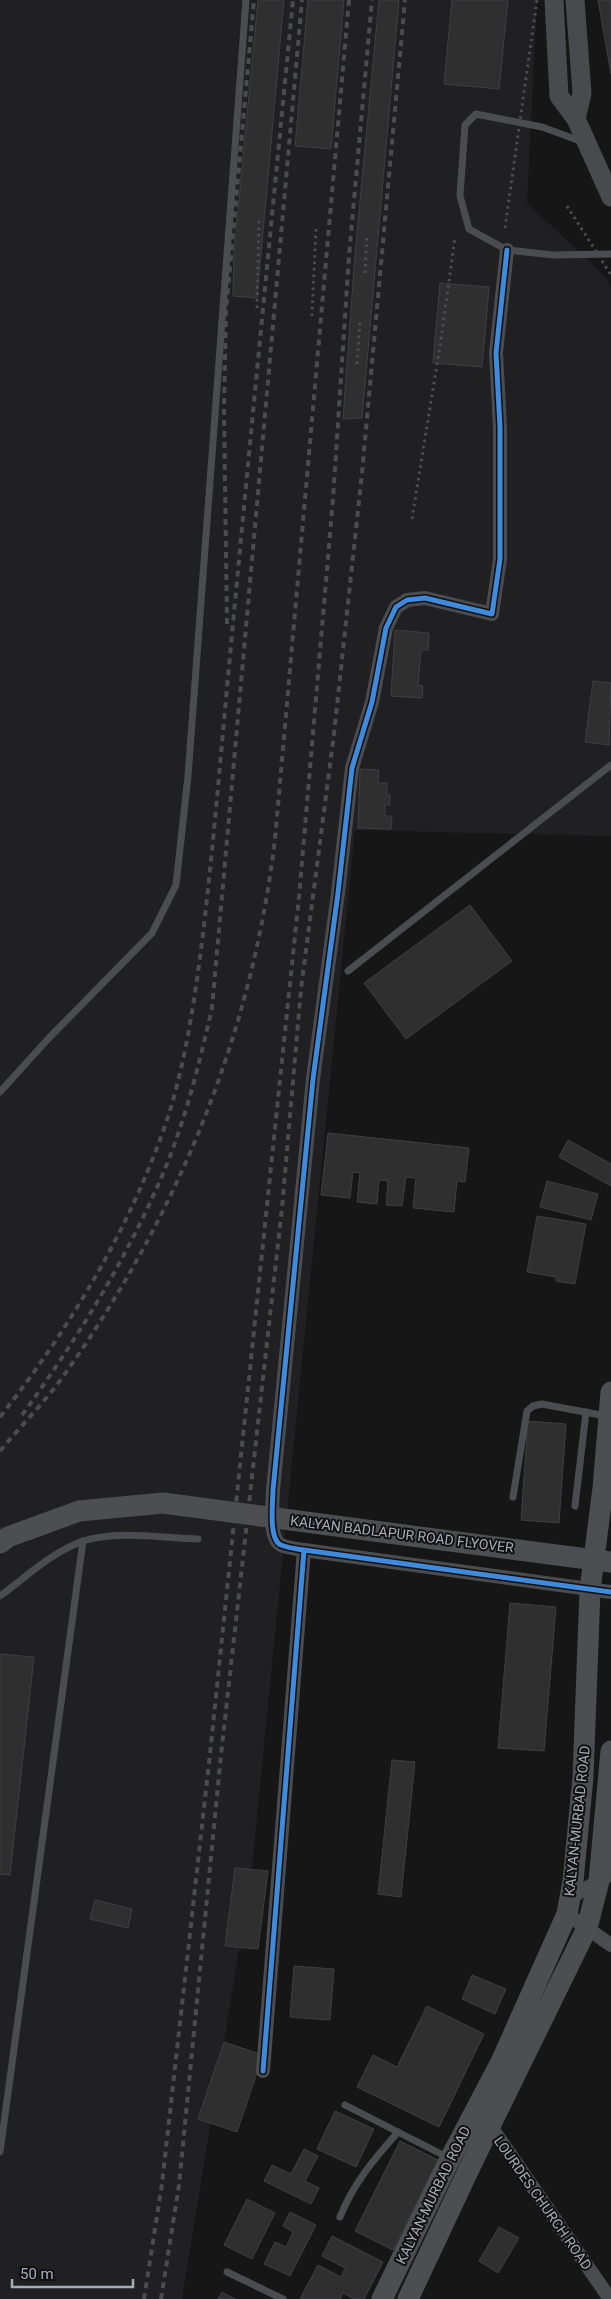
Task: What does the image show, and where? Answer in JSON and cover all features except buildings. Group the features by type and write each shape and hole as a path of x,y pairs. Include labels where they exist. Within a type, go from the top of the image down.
{"main road":[{"name":"KALYAN-MURBAD ROAD","path":"408,2299 490,2126 508,2068 569,1906 601,1591 603,1488 611,1392"},
{"name":"KALYAN BADLAPUR ROAD FLYOVER","path":"0,1543 8,1537 79,1511 163,1503 549,1552 602,1561"},
{"name":"KALYAN-MURBAD ROAD","path":"382,2299 479,2104 508,2068 587,1928 605,1877 611,1751"}],"street":[{"path":"554,0 559,96 576,119 611,197"},
{"path":"574,0 582,93 576,119"},
{"path":"588,149 611,159"},
{"path":"507,250 496,353 500,427 500,559 492,614 425,598 407,600 396,607 386,628 372,702 352,768 338,893 313,1079 273,1490 273,1533 275,1540 280,1545 304,1550 601,1591"},
{"path":"263,2071 304,1550"},
{"path":"605,1877 569,1906 587,1928 611,1945"},
{"name":"LOURDES CHURCH ROAD","path":"479,2104 490,2126 610,2299"}],"lane":[{"path":"0,1092 48,1039 152,932 176,885 188,776 246,0"},
{"path":"588,149 542,127 476,114 465,125 460,196 469,229 507,250 553,255 611,254"},
{"path":"348,971 611,765"},
{"path":"513,1497 527,1411 533,1406 542,1404 608,1416"},
{"path":"575,1506 586,1412"},
{"path":"0,1596 58,1553 84,1541 113,1536 198,1539"},
{"path":"0,2152 84,1541"},
{"path":"345,2105 450,2159"},
{"path":"340,2218 349,2195 365,2169 398,2132"},
{"path":"227,2272 283,2299"}],"path":[{"path":"505,228 537,0"},
{"path":"567,206 611,274"},
{"path":"257,308 259,221"},
{"path":"312,316 316,228"},
{"path":"365,273 367,235"},
{"path":"412,519 442,333 455,237"},
{"path":"357,364 360,322"}],"shaded area":[{"path":"0,0 537,0 527,203 605,276 611,288 611,836 355,830 251,1876 182,2299 0,2299"}],"railway":[{"path":"227,624 224,409 226,311 254,0"},
{"path":"0,1417 74,1313 116,1240 151,1163 166,1123 179,1077 189,1029 197,982 210,870 293,0"},
{"path":"22,1415 81,1329 116,1269 148,1207 170,1156 184,1114 197,1072 212,1008 302,0"},
{"path":"0,1451 59,1382 101,1321 138,1257 172,1192 202,1124 227,1055 248,984 264,912 275,839 349,0"},
{"path":"144,2299 162,2184 210,1754 299,897 333,499 349,256 372,0"},
{"path":"161,2299 179,2185 221,1755 282,1208 301,989 334,734 362,473 405,0"}],"cycle path":[{"path":"507,250 496,353 500,427 500,559 492,614 425,598 407,600 396,607 386,628 372,702 352,768 338,893 313,1079 273,1490 273,1528 277,1541 281,1545 292,1548 611,1592"},
{"path":"263,2071 304,1550"}]}
